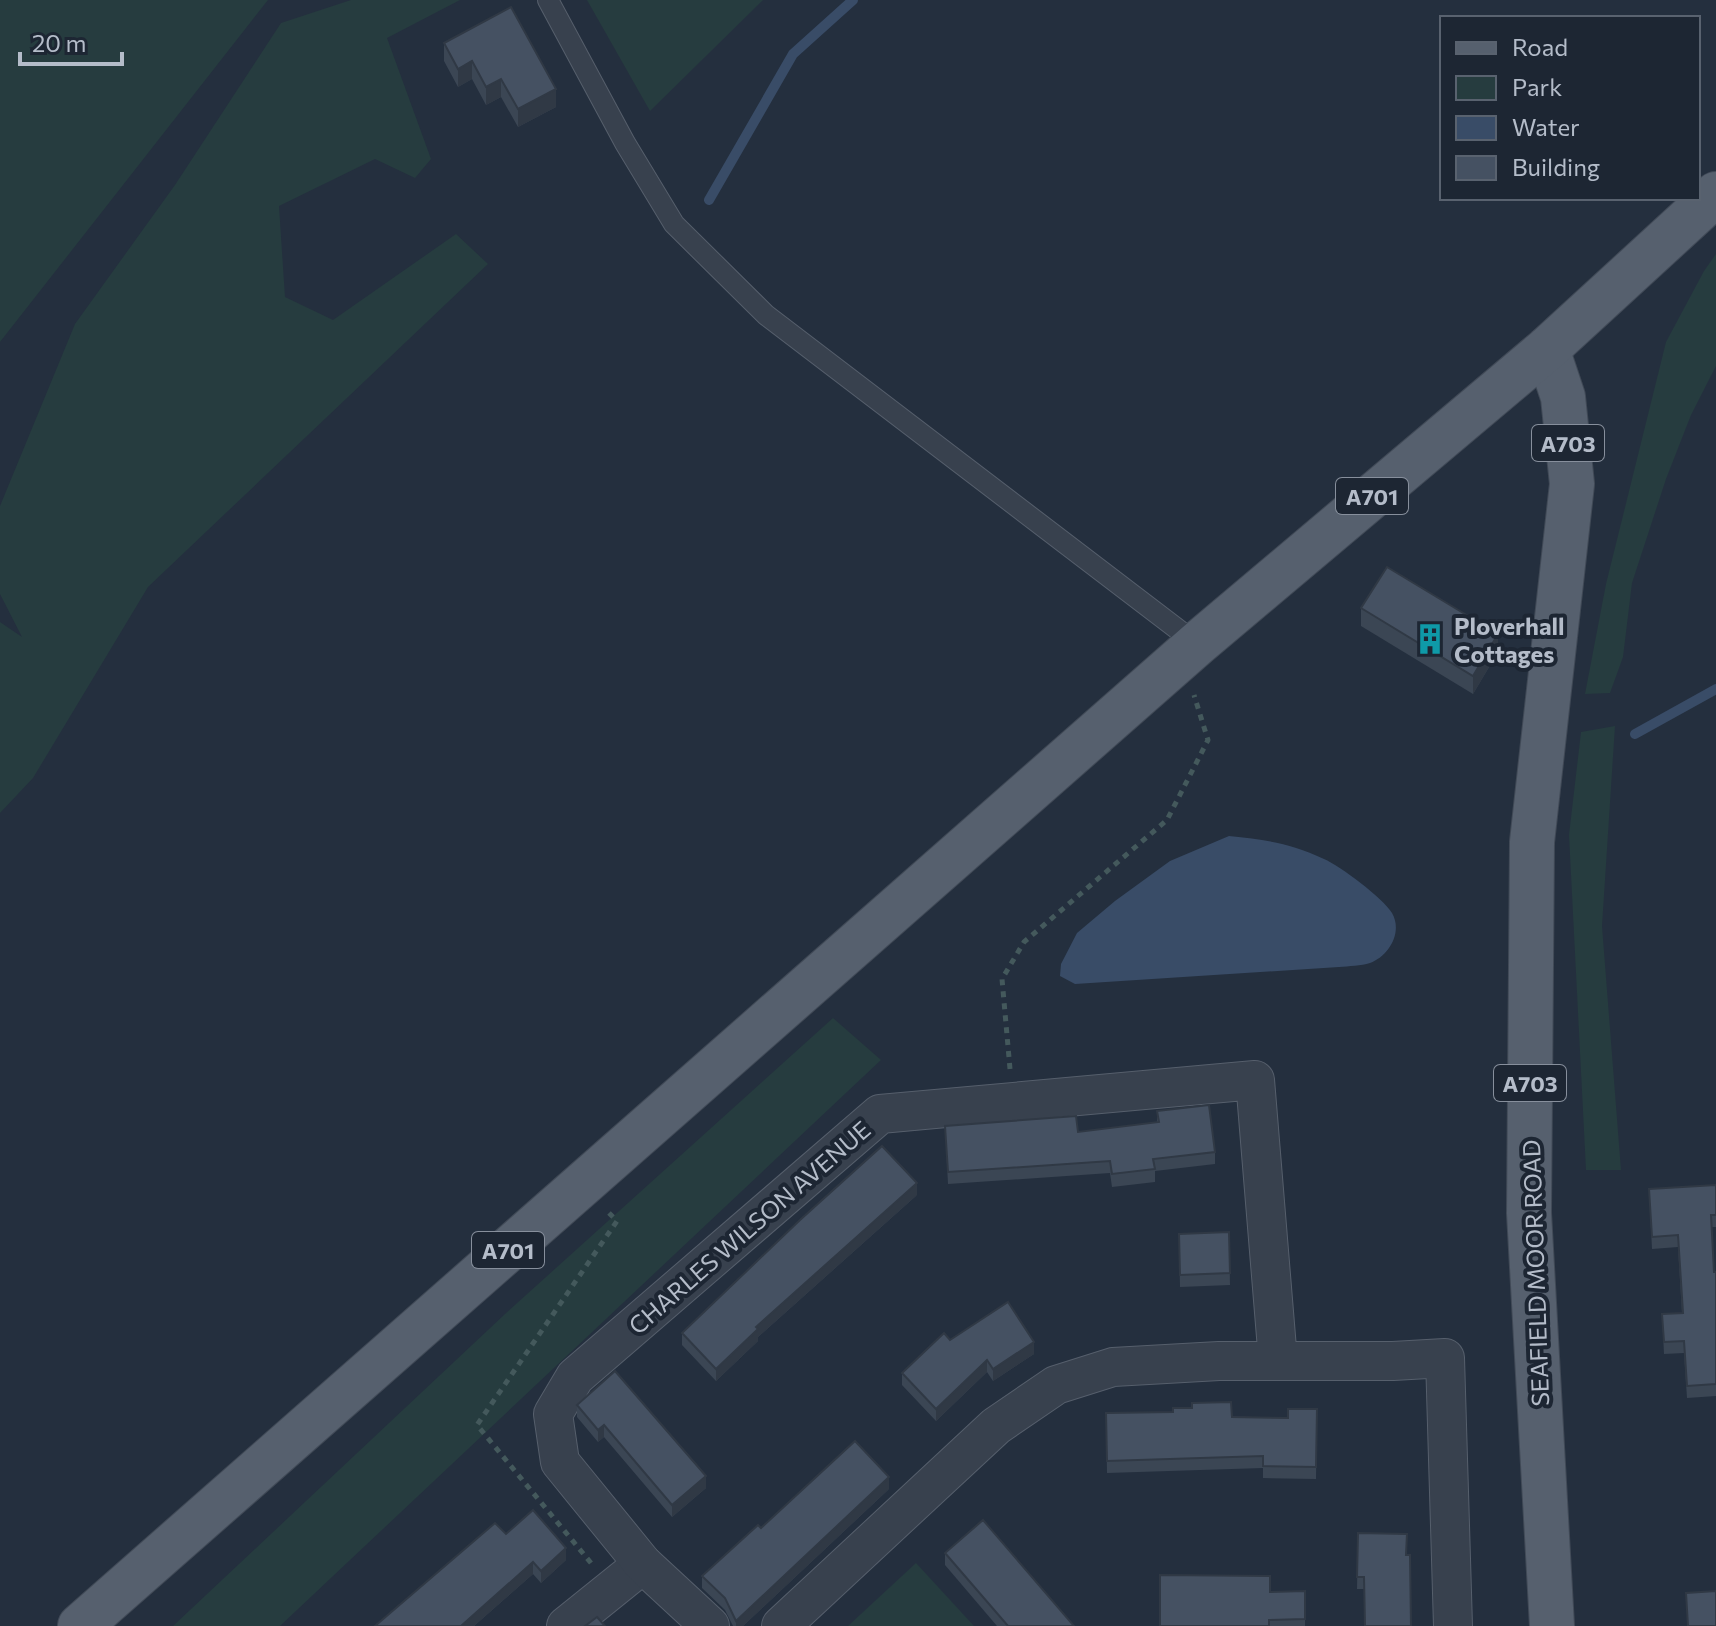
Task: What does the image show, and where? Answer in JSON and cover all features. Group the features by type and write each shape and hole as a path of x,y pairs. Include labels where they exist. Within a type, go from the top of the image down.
{"main road":[{"name":"A701","path":"80,1626 1190,650 1547,349 1716,194"},
{"name":"SEAFIELD MOOR ROAD","path":"1547,349 1563,397 1572,484 1532,842 1529,1213 1552,1626"}],"street":[{"name":"CHARLES WILSON AVENUE","path":"710,1626 643,1564 560,1462 553,1414 575,1377 880,1114 1255,1080 1278,1361"},
{"path":"781,1626 996,1426 1056,1385 1113,1367 1219,1361 1445,1358 1453,1626"},
{"path":"566,1626 643,1564"}],"lane":[{"path":"548,0 625,143 674,224 766,315 1190,650"}],"path":[{"path":"1013,1102 1002,979 1024,942 1167,820 1208,740 1190,650"}],"green space":[{"path":"0,0 268,0 0,342"},
{"path":"351,0 460,0 387,38 431,159 415,178 375,159 279,206 285,297 333,320 456,234 488,264 148,587 33,778 0,813 0,622 22,637 0,594 0,506 75,324 175,185 281,23"},
{"path":"587,0 763,0 650,111"},
{"path":"1716,254 1716,366 1691,415 1666,479 1632,583 1623,657 1610,693 1585,694 1606,584 1666,342"},
{"path":"1615,726 1602,926 1621,1170 1586,1170 1569,835 1581,732"},
{"path":"833,1018 881,1060 280,1626 173,1626 505,1314"},
{"path":"916,1563 974,1626 848,1626"}],"water":[{"path":"1229,836 1300,849 1350,875 1392,913 1396,928 1388,949 1377,960 1351,966 1075,984 1060,976 1061,964 1077,933 1115,901 1170,861"}],"building":[{"path":"511,7 556,89 518,109 501,79 486,87 472,61 458,69 444,43"},
{"name":"Ploverhall Cottages","path":"1387,567 1498,634 1473,676 1361,608"},
{"path":"1209,1105 1215,1152 1153,1159 1155,1169 1112,1174 1110,1161 948,1172 945,1126 1076,1116 1078,1132 1159,1122 1157,1111"},
{"path":"882,1146 917,1183 756,1327 758,1329 716,1369 682,1333"},
{"path":"1716,1185 1716,1215 1711,1215 1716,1272 1716,1384 1687,1386 1684,1341 1664,1342 1662,1314 1683,1313 1678,1235 1652,1237 1649,1189"},
{"path":"1229,1232 1230,1273 1180,1275 1179,1234"},
{"path":"1008,1302 1034,1342 993,1369 987,1360 936,1409 902,1373 944,1333 950,1340"},
{"path":"615,1371 706,1476 672,1505 604,1425 598,1430 577,1405"},
{"path":"1231,1402 1232,1417 1288,1418 1288,1409 1317,1409 1316,1467 1263,1466 1263,1456 1107,1461 1106,1413 1173,1412 1173,1408 1192,1408 1192,1403"},
{"path":"855,1441 889,1477 736,1621 725,1598 702,1576 758,1525 761,1528"},
{"path":"533,1510 566,1548 541,1571 533,1562 461,1626 375,1626 495,1523 506,1534"},
{"path":"983,1520 1074,1626 1008,1626 945,1553"},
{"path":"1358,1533 1407,1534 1411,1626 1365,1626 1364,1577 1357,1577"},
{"path":"1160,1575 1270,1576 1270,1592 1305,1591 1305,1619 1269,1620 1269,1626 1160,1626"},
{"path":"1716,1591 1716,1626 1688,1626 1686,1593"},
{"path":"597,1617 605,1626 585,1626"}],"waterway":[{"path":"709,200 793,54 853,0"},
{"path":"1635,734 1716,689"}],"place":[{"name":"Ploverhall Cottages","path":"1430,639"}]}
